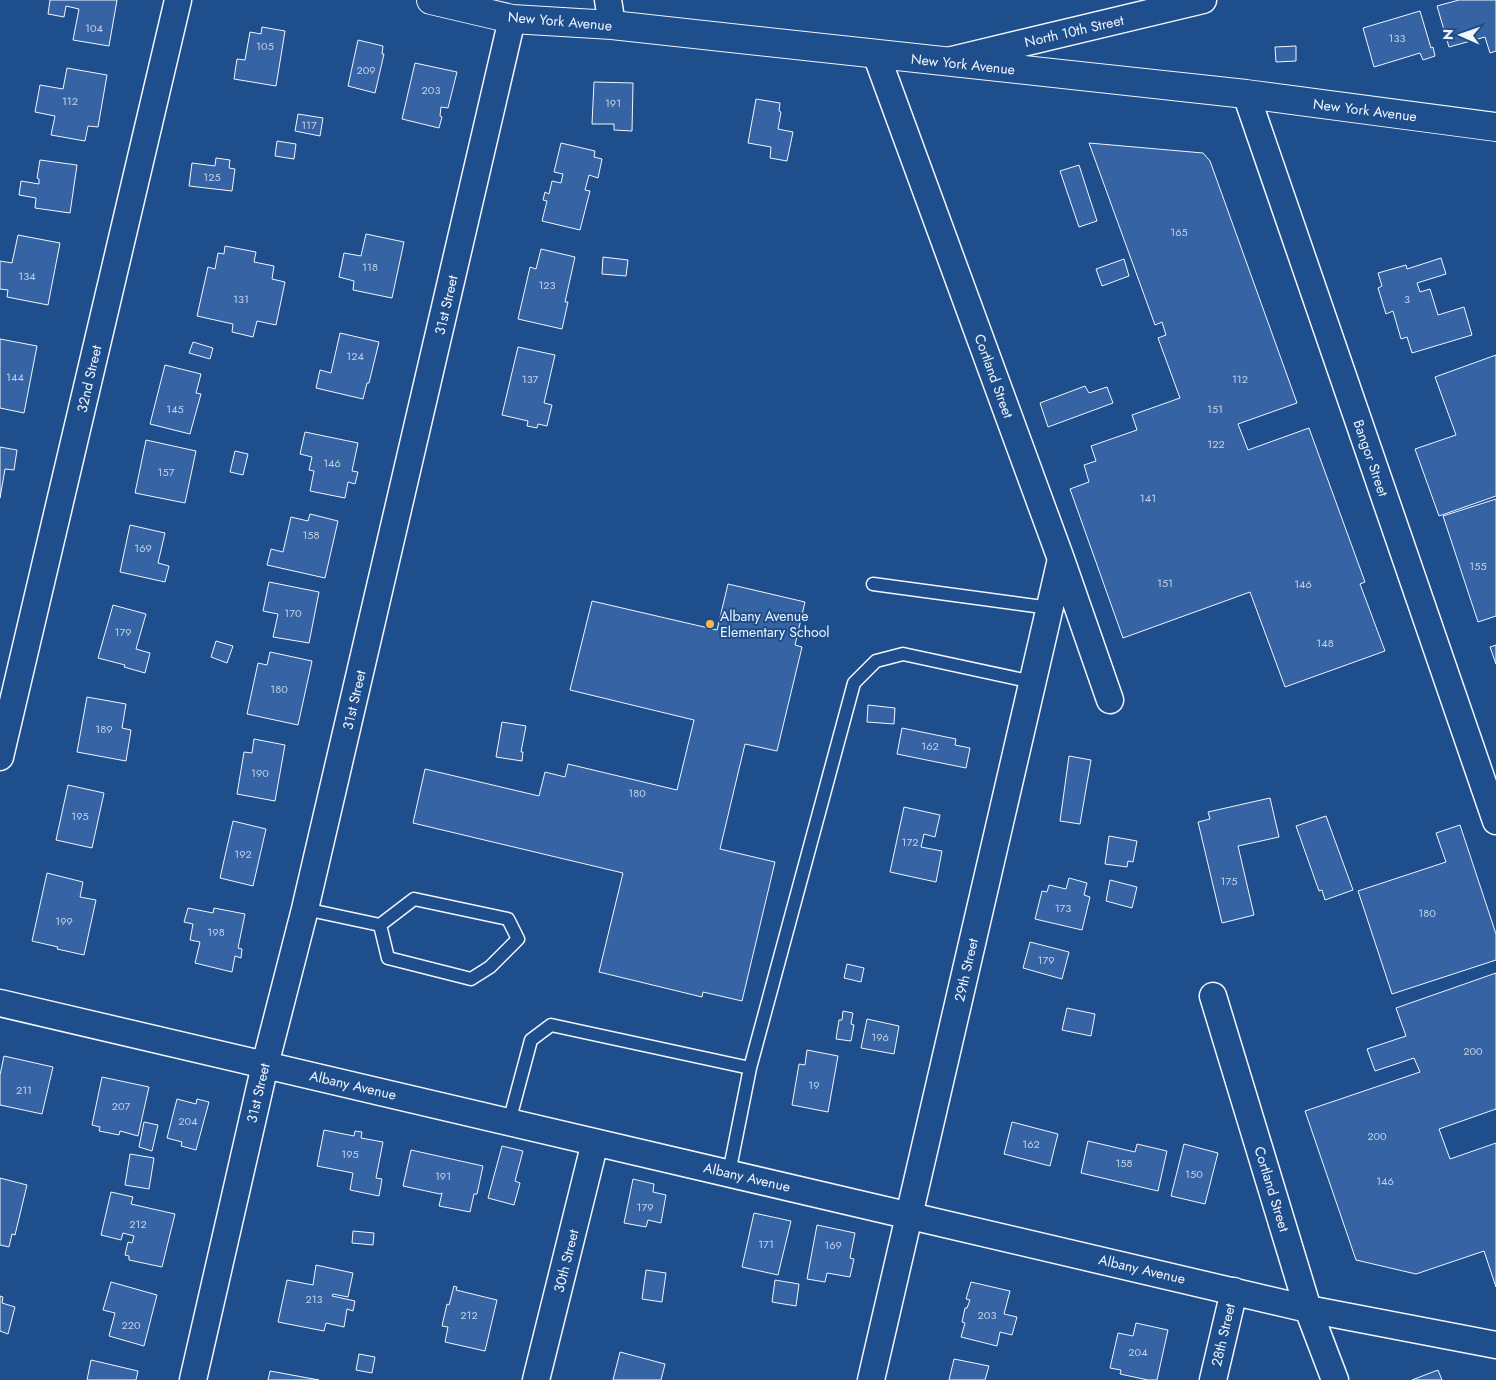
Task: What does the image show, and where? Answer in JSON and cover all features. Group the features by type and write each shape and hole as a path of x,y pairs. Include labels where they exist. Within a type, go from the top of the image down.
{"street":[{"name":"32nd Street","path":"0,757 178,0"},
{"name":"New York Avenue","path":"431,0 512,19 610,13 876,54 1246,94 1496,127"},
{"name":"North 10th Street","path":"944,62 1203,0"},
{"name":"31st Street","path":"193,1380 265,1065 305,909 512,19"},
{"name":"Cortland Street","path":"876,54 1061,559 1110,700"},
{"name":"Bangor Street","path":"1246,94 1496,821"},
{"name":"29th Street","path":"871,1380 1061,559"},
{"name":"Cortland Street","path":"1213,996 1308,1308 1335,1380"},
{"name":"Albany Avenue","path":"0,1003 1308,1308 1496,1345"},
{"name":"30th Street","path":"536,1380 595,1142"},
{"name":"28th Street","path":"1213,1380 1234,1291"}],"lane":[{"path":"873,584 1050,608"},
{"path":"729,1173 750,1068 854,683 876,661 903,654 1033,682"},
{"path":"305,909 380,925 414,899 508,919 518,939 490,967 471,979 388,958 380,925"},
{"path":"509,1122 531,1040 552,1025 750,1068"}],"building":[{"path":"50,0 117,0 109,46 73,40 79,9 66,6 64,17 48,14"},
{"path":"1459,0 1496,0 1496,51 1490,53 1485,37 1449,47 1437,6"},
{"path":"1420,11 1435,56 1423,60 1420,53 1374,67 1363,28"},
{"path":"262,27 285,31 276,86 234,79 237,59 245,60 250,32 261,34"},
{"path":"358,40 383,46 382,54 384,54 375,93 348,86"},
{"path":"1296,46 1296,61 1276,62 1275,47"},
{"path":"415,63 457,72 448,108 441,107 440,116 442,117 439,128 402,119"},
{"path":"67,68 107,75 98,127 88,126 85,141 51,135 55,116 35,112 40,85 63,89"},
{"path":"594,82 633,83 632,131 614,130 614,124 592,124"},
{"path":"756,99 780,103 779,111 781,112 778,129 793,132 787,161 770,158 771,147 748,143"},
{"path":"298,114 323,118 320,136 295,131"},
{"path":"277,141 296,144 294,159 275,156"},
{"path":"561,143 595,151 594,157 602,159 598,178 589,175 585,190 590,191 580,230 542,221 547,201 543,200 545,192 549,194 552,181 561,183 563,174 554,172"},
{"path":"1089,143 1203,153 1210,161 1297,403 1238,424 1248,450 1309,428 1365,582 1360,584 1385,651 1285,687 1250,592 1123,638 1070,489 1089,482 1084,465 1096,461 1091,446 1137,430 1132,415 1180,398 1158,338 1166,335 1162,322 1155,325"},
{"path":"216,158 230,160 229,168 235,169 232,191 189,186 192,163 215,166"},
{"path":"40,160 77,165 70,213 35,208 36,198 19,195 21,181 39,184 39,179 37,178"},
{"path":"1079,165 1097,221 1079,227 1060,171"},
{"path":"366,234 404,242 392,298 353,290 354,281 339,277 344,253 361,256"},
{"path":"18,235 60,243 48,305 7,297 8,290 0,289 0,261 12,263"},
{"path":"225,246 256,252 254,262 274,266 272,279 285,282 276,325 257,321 253,337 232,332 233,324 197,316 208,267 215,269 218,253 224,254"},
{"path":"541,249 575,257 565,302 568,302 562,329 518,319 530,267 536,269"},
{"path":"603,257 628,260 626,276 602,274"},
{"path":"1441,258 1446,274 1417,283 1420,292 1430,289 1438,315 1464,307 1472,335 1412,353 1407,337 1401,339 1393,311 1386,314 1378,288 1382,286 1378,273 1406,265 1407,269"},
{"path":"1124,259 1129,276 1102,286 1096,269"},
{"path":"340,333 379,342 363,399 316,388 320,370 331,373"},
{"path":"0,339 37,346 24,413 0,408"},
{"path":"193,342 213,348 210,359 189,353"},
{"path":"518,347 555,355 544,403 552,405 547,426 538,424 537,428 527,426 528,421 502,415"},
{"path":"1496,355 1496,496 1439,516 1415,449 1456,435 1435,377"},
{"path":"165,365 201,374 196,393 201,394 190,434 150,424"},
{"path":"1085,386 1089,393 1107,387 1113,403 1048,427 1040,403"},
{"path":"305,432 358,443 352,471 358,472 355,484 348,482 345,498 310,491 314,471 309,470 312,457 300,454"},
{"path":"146,440 196,451 185,503 135,493"},
{"path":"0,447 17,450 14,470 5,469 0,498"},
{"path":"235,451 248,454 243,475 230,472"},
{"path":"1496,499 1496,616 1478,622 1443,516"},
{"path":"310,514 338,521 325,578 267,565 271,549 283,552 291,517 308,521"},
{"path":"130,525 165,533 158,563 169,566 165,582 120,572"},
{"path":"269,582 319,592 309,643 273,637 278,614 263,611"},
{"path":"728,584 805,602 795,645 802,647 777,751 745,744 720,849 775,862 742,1001 703,992 702,997 599,972 623,873 413,823 425,769 539,796 545,772 565,777 568,764 677,790 694,720 570,690 592,601 717,630"},
{"path":"113,605 146,614 136,649 150,653 145,673 124,667 125,665 98,658"},
{"path":"216,641 233,646 227,663 211,657"},
{"path":"1496,645 1496,664 1490,647"},
{"path":"270,652 312,661 298,725 247,714 258,663 267,665"},
{"path":"87,697 126,704 122,728 131,730 126,761 77,752"},
{"path":"868,705 895,708 894,724 867,722"},
{"path":"502,722 526,726 521,752 523,752 522,761 496,757"},
{"path":"902,728 956,739 955,745 970,748 966,768 897,754"},
{"path":"254,739 285,745 275,801 237,794 244,752 252,753"},
{"path":"1069,756 1091,760 1080,824 1060,821"},
{"path":"68,785 104,793 92,848 56,840"},
{"path":"1270,798 1279,837 1238,846 1254,915 1222,923 1198,822 1210,819 1208,812"},
{"path":"904,807 940,815 935,837 924,834 921,847 942,851 936,882 890,872"},
{"path":"1326,816 1353,890 1325,900 1322,890 1319,891 1296,826"},
{"path":"233,821 266,829 253,886 220,878"},
{"path":"1460,825 1496,934 1496,960 1392,994 1358,891 1446,862 1436,833"},
{"path":"1109,836 1137,841 1133,862 1128,861 1127,867 1105,864"},
{"path":"47,873 83,882 80,897 96,900 84,955 32,941"},
{"path":"1069,878 1087,883 1084,895 1090,897 1082,930 1035,919 1042,891 1047,892 1049,885 1066,889"},
{"path":"1110,880 1137,887 1132,908 1106,901"},
{"path":"188,908 213,913 214,908 245,914 238,948 242,949 241,958 235,956 232,972 195,963 200,942 190,940 193,924 184,922"},
{"path":"1030,942 1069,952 1062,979 1023,968"},
{"path":"847,964 864,968 861,982 844,978"},
{"path":"1496,973 1496,1109 1439,1129 1450,1159 1496,1143 1496,1287 1484,1251 1416,1274 1356,1260 1305,1111 1420,1072 1414,1058 1375,1071 1367,1049 1406,1036 1396,1008"},
{"path":"1067,1008 1095,1014 1091,1036 1062,1030"},
{"path":"843,1011 853,1013 851,1024 854,1025 851,1041 836,1039 839,1020 842,1020"},
{"path":"867,1019 899,1026 894,1054 861,1048"},
{"path":"807,1050 838,1056 828,1112 792,1105 799,1064 805,1065"},
{"path":"4,1056 53,1067 42,1114 0,1105 0,1075"},
{"path":"102,1077 149,1087 138,1136 120,1131 119,1135 99,1131 100,1127 92,1125"},
{"path":"177,1099 196,1104 197,1099 209,1102 196,1150 181,1146 182,1142 167,1138"},
{"path":"144,1122 158,1125 152,1151 139,1147"},
{"path":"1012,1122 1058,1134 1050,1166 1004,1154"},
{"path":"324,1130 354,1136 355,1131 362,1132 361,1138 383,1142 376,1178 382,1179 379,1196 350,1190 353,1173 317,1166"},
{"path":"1088,1141 1135,1152 1137,1144 1167,1151 1158,1191 1081,1173"},
{"path":"1184,1144 1218,1153 1205,1204 1171,1196"},
{"path":"502,1146 523,1151 515,1181 520,1183 514,1205 488,1198"},
{"path":"411,1150 483,1166 477,1194 474,1194 470,1212 439,1206 442,1193 403,1186"},
{"path":"130,1154 154,1158 149,1189 125,1185"},
{"path":"0,1178 27,1185 15,1235 12,1234 9,1247 0,1245"},
{"path":"633,1179 654,1184 653,1192 666,1195 661,1223 648,1220 646,1227 624,1223"},
{"path":"111,1192 133,1197 131,1204 175,1214 162,1267 129,1260 129,1256 125,1255 128,1242 132,1243 134,1236 123,1233 121,1240 101,1235"},
{"path":"754,1213 791,1221 778,1275 742,1267"},
{"path":"817,1225 855,1233 850,1258 854,1259 850,1277 827,1273 825,1282 807,1279"},
{"path":"353,1231 374,1233 373,1245 352,1243"},
{"path":"316,1265 353,1273 348,1297 333,1294 332,1296 355,1301 353,1311 347,1309 344,1327 326,1323 324,1331 278,1322 287,1280 313,1285"},
{"path":"646,1270 666,1273 662,1302 642,1299"},
{"path":"775,1280 799,1284 796,1306 772,1302"},
{"path":"111,1282 157,1295 144,1346 109,1336 115,1313 103,1310"},
{"path":"971,1282 1010,1291 1004,1314 1017,1317 1012,1335 1000,1332 997,1346 961,1337 965,1323 962,1322 965,1308 967,1308 970,1300 966,1299"},
{"path":"454,1286 457,1287 456,1290 497,1300 485,1351 445,1342 448,1327 442,1326 447,1304 449,1305"},
{"path":"0,1296 3,1297 2,1303 15,1307 8,1334 0,1331"},
{"path":"1136,1323 1168,1330 1157,1380 1120,1374 1121,1370 1110,1368 1118,1333 1133,1336"},
{"path":"620,1352 665,1364 661,1380 613,1380"},
{"path":"359,1354 375,1357 372,1373 356,1370"},
{"path":"954,1359 989,1366 985,1380 949,1380"},
{"path":"91,1360 138,1371 136,1380 87,1380"},
{"path":"1438,1370 1442,1380 1412,1380"},
{"path":"270,1371 319,1380 268,1380"}],"place":[{"name":"Albany Avenue Elementary School","path":"710,624"}]}
